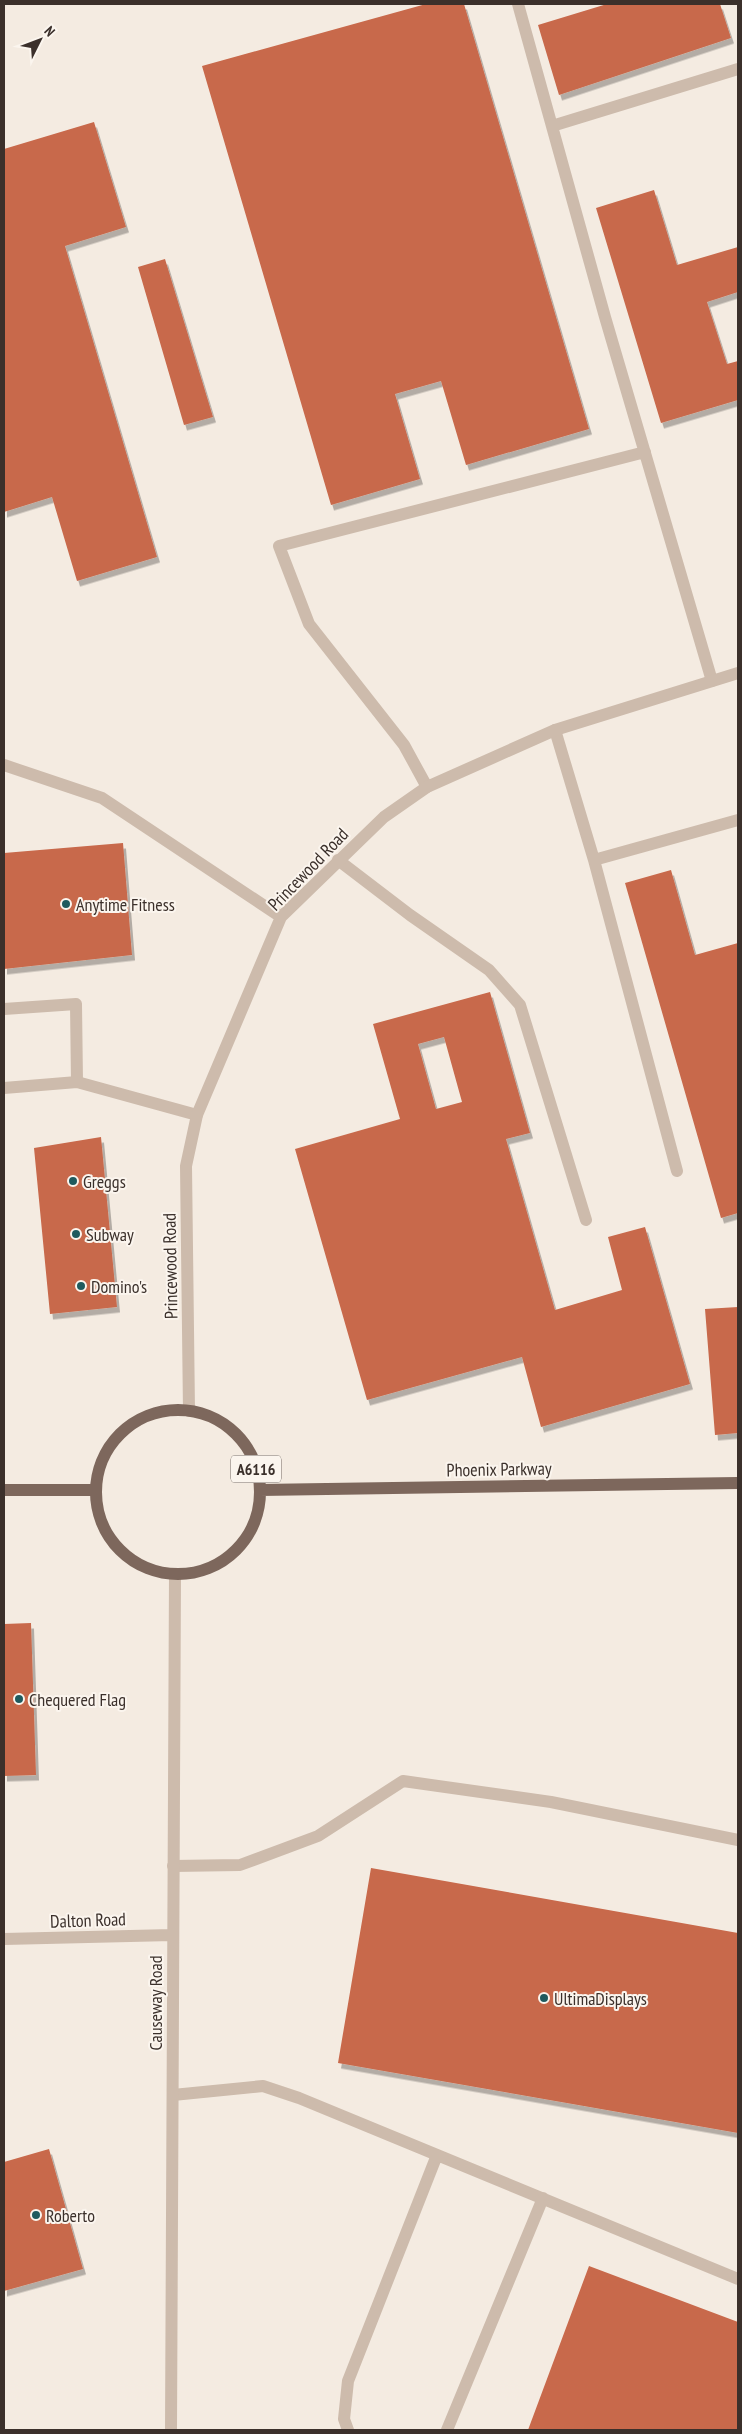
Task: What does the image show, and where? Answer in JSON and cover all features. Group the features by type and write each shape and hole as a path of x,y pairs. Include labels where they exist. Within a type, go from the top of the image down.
{"main road":[{"name":"A6116","path":"189,1411 211,1418 231,1429 246,1446 256,1468 260,1490 257,1516 245,1540 226,1560 202,1571 175,1575 150,1570 127,1558 110,1539 99,1516 95,1490 100,1463 114,1439 136,1421 161,1412 189,1411"},
{"name":"Phoenix Parkway","path":"260,1490 738,1483"},
{"path":"4,1490 95,1490"}],"street":[{"path":"518,4 645,452 712,680"},
{"path":"552,126 738,69"},
{"path":"427,787 404,745 309,624 279,546 645,452"},
{"name":"Princewood Road","path":"189,1411 186,1166 197,1115 281,918 338,860 384,817 427,787 555,730 738,673"},
{"path":"555,730 594,860 677,1171"},
{"path":"4,765 102,798 281,918"},
{"path":"594,860 738,820"},
{"path":"338,860 410,915 489,970 520,1005 586,1220"},
{"path":"4,1009 76,1004 77,1082"},
{"path":"4,1088 77,1082 197,1115"},
{"name":"Causeway Road","path":"171,2430 175,1575"},
{"path":"173,1866 240,1865 318,1836 403,1781 551,1802 738,1840"},
{"name":"Dalton Road","path":"4,1938 172,1935"},
{"path":"173,2095 263,2086 299,2098 437,2154 738,2279"},
{"path":"348,2430 344,2420 348,2381 437,2154"},
{"path":"447,2430 542,2198"}],"building":[{"path":"426,4 464,4 589,429 466,465 441,381 395,394 420,479 331,505 202,66"},
{"path":"607,4 720,4 731,38 559,95 538,25"},
{"path":"94,122 126,227 65,246 157,557 77,581 52,497 4,512 4,149"},
{"path":"654,190 677,265 738,247 738,292 707,302 727,364 738,361 738,400 661,423 596,208"},
{"path":"165,259 213,417 184,425 138,267"},
{"name":"Anytime Fitness","path":"123,843 132,955 4,969 4,853"},
{"path":"671,870 695,955 738,943 738,1213 721,1218 625,883"},
{"path":"490,992 530,1133 506,1139 555,1310 622,1290 608,1237 645,1227 690,1384 541,1427 522,1357 367,1400 295,1149 400,1119 373,1024","holes":["444,1037 462,1102 436,1109 418,1044"]},
{"path":"101,1137 117,1307 50,1314 34,1148"},
{"path":"738,1307 738,1433 715,1435 705,1309"},
{"name":"Chequered Flag","path":"31,1623 36,1775 4,1776 4,1624"},
{"name":"UltimaDisplays","path":"371,1868 738,1933 738,2133 338,2063"},
{"name":"Roberto","path":"49,2149 83,2269 4,2291 4,2162"},
{"path":"589,2266 738,2322 738,2430 528,2430"}],"place":[{"name":"Anytime Fitness","path":"66,904"},
{"name":"Greggs","path":"73,1181"},
{"name":"Subway","path":"76,1234"},
{"name":"Domino's","path":"81,1286"},
{"name":"Chequered Flag","path":"19,1699"},
{"name":"UltimaDisplays","path":"544,1998"},
{"name":"Roberto","path":"36,2215"}]}
